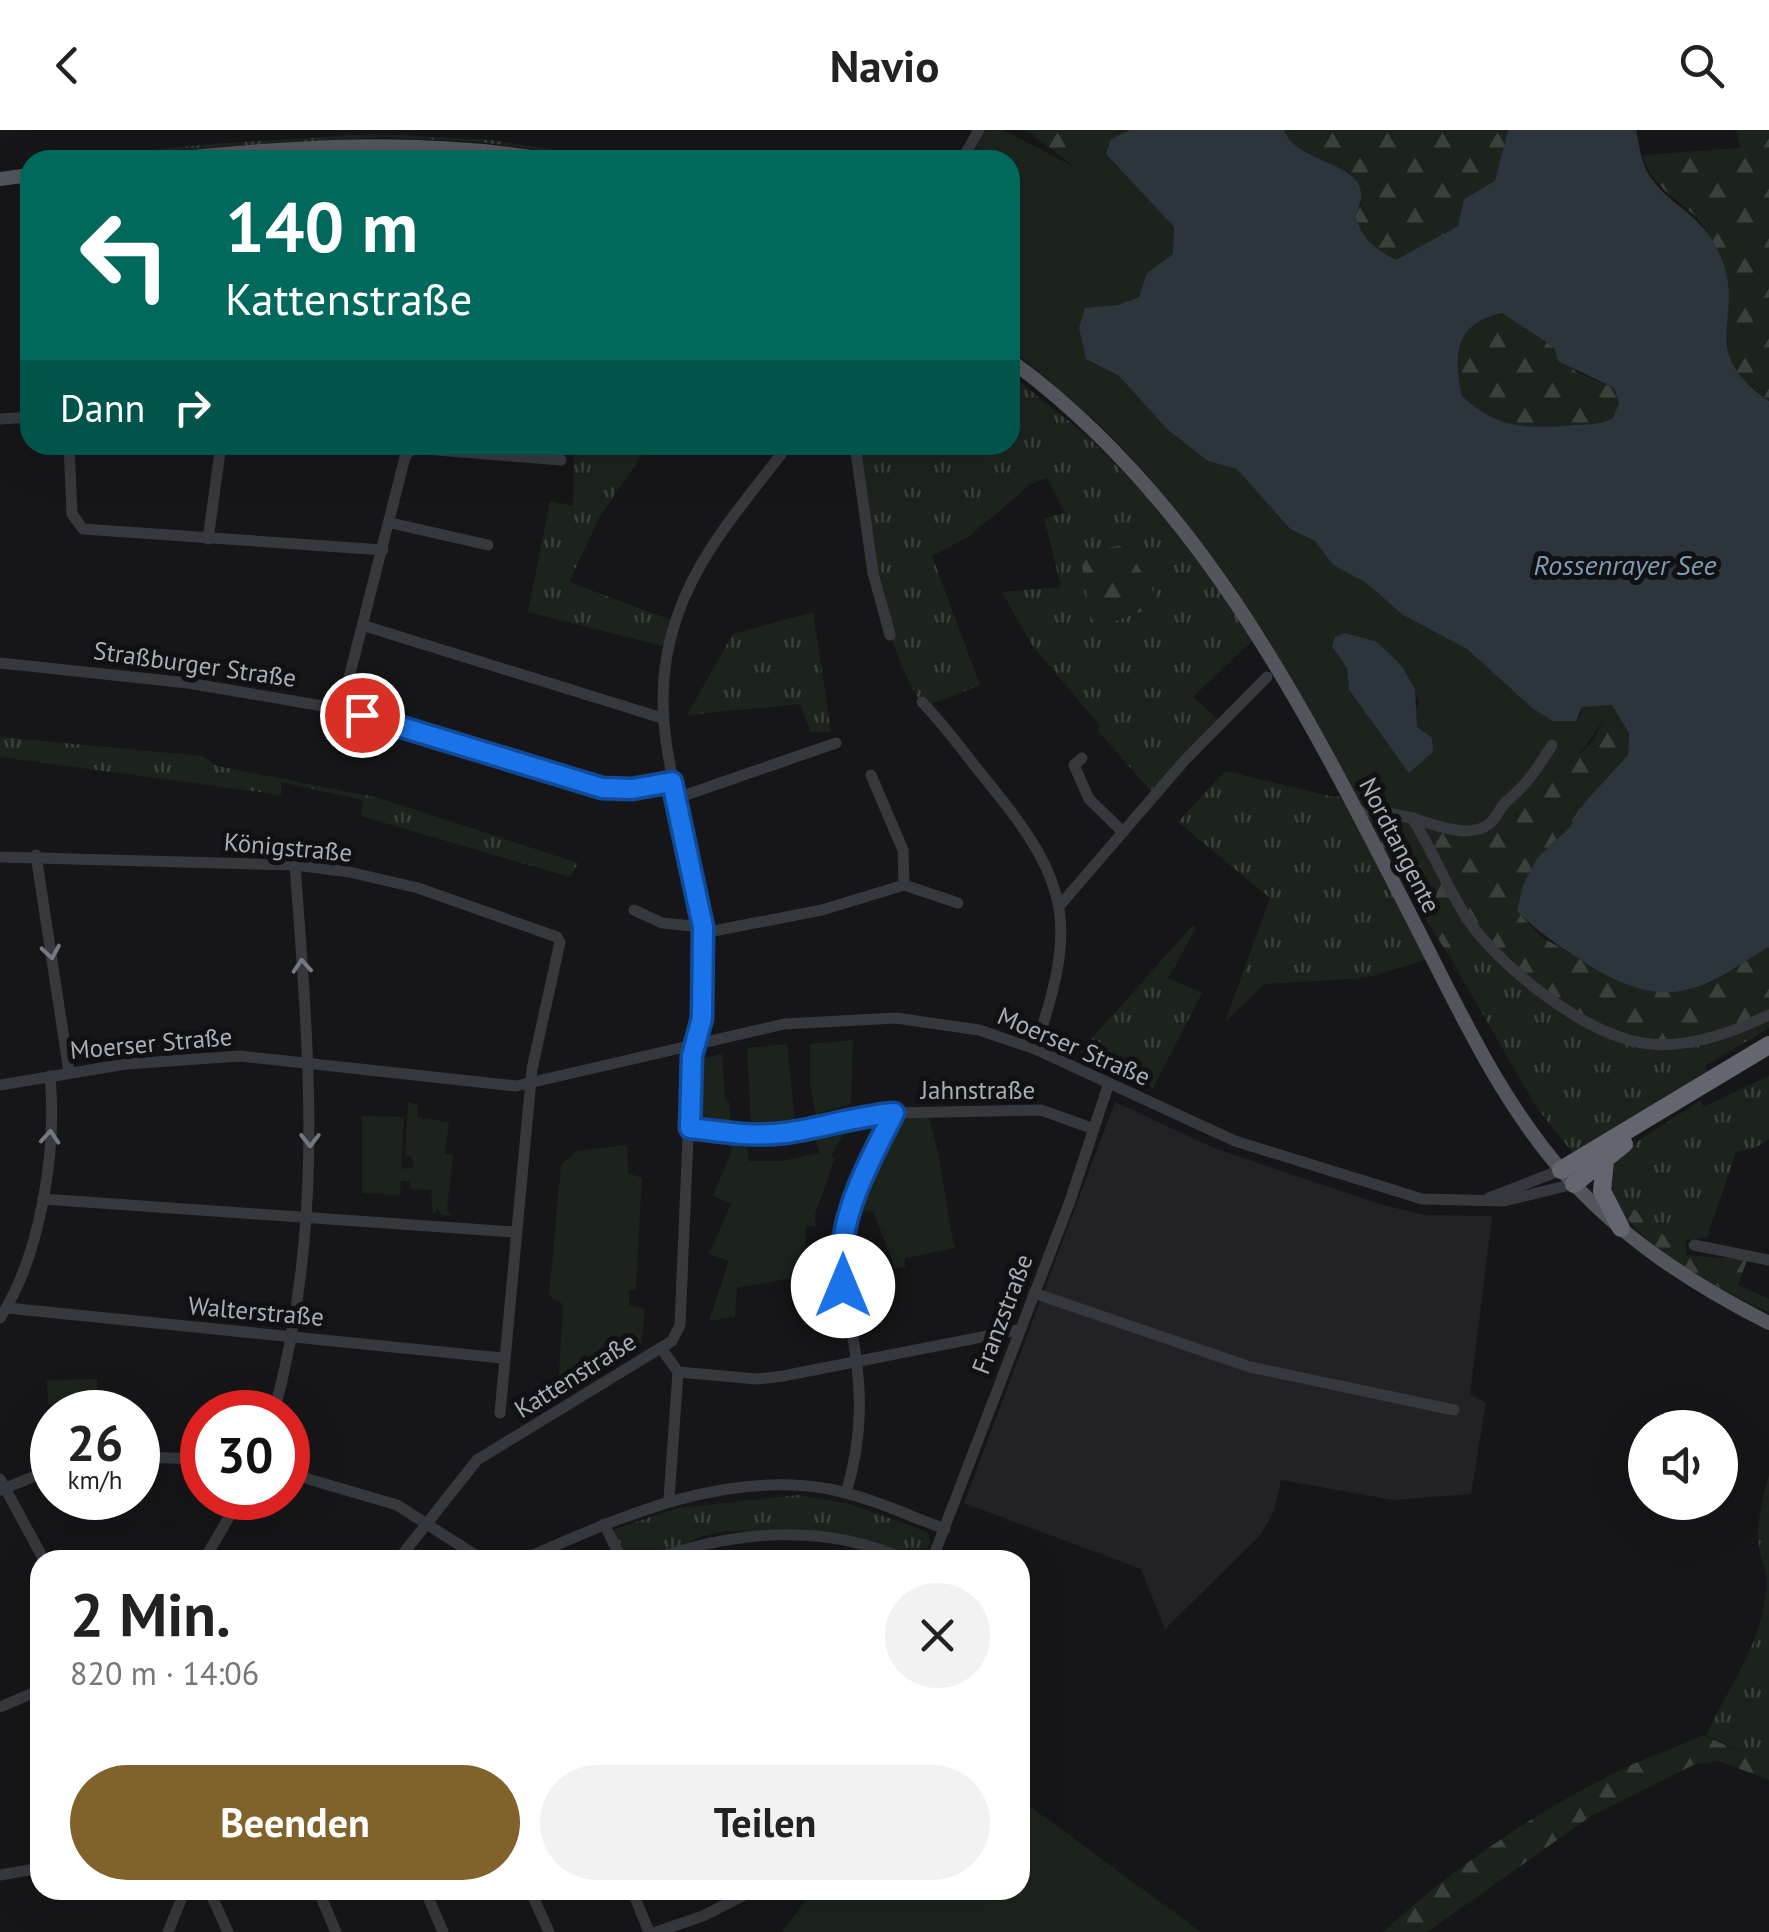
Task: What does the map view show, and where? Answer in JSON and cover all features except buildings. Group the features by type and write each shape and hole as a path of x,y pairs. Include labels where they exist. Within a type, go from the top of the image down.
{"highway":[{"path":"1567,1177 1769,1045"},
{"path":"1567,1177 1606,1160 1675,1109 1769,1056"},
{"path":"1606,1160 1600,1174 1602,1191 1621,1228"}],"main road":[{"path":"270,150 390,146 436,150"},
{"name":"Nordtangente","path":"1020,368 1093,430 1196,544 1298,700 1500,1083 1567,1177 1621,1228 1674,1269 1769,1323"}],"street":[{"path":"69,455 72,514 83,529 383,550"},
{"path":"208,538 220,455"},
{"path":"340,710 407,455"},
{"path":"499,455 561,460"},
{"name":"Kattenstraße","path":"407,1550 477,1460 672,1341 680,1326 690,1067 698,1042 703,930 662,718 666,653 695,572 781,455"},
{"path":"855,455 873,573 890,635"},
{"path":"390,523 488,545"},
{"path":"365,626 662,718"},
{"name":"Straßburger Straße","path":"0,663 106,672 340,710 602,788 632,789 672,782"},
{"path":"1061,904 1266,676"},
{"path":"922,702 1032,836 1052,871 1061,904 1064,939 1036,1049"},
{"path":"676,798 836,743"},
{"path":"1358,813 1377,811 1461,830 1480,829 1492,823 1506,801 1522,792 1552,746"},
{"path":"1082,758 1074,765 1089,800 1123,832"},
{"path":"871,775 904,850 904,886"},
{"path":"1412,818 1467,918 1496,954 1528,982 1603,1028 1628,1040 1676,1044 1769,1015"},
{"path":"36,856 69,1072"},
{"name":"Königstraße","path":"0,857 296,865 418,888 557,937 560,942 532,1084"},
{"path":"280,1390 294,1337 309,1217 309,1064 296,865"},
{"path":"634,910 662,923 703,930 822,910 904,886 958,903"},
{"name":"Moerser Straße","path":"0,1085 69,1072 220,1056 478,1083 532,1084 784,1024 896,1018 979,1030 1036,1049 1235,1141 1422,1199 1519,1199 1567,1177"},
{"path":"3,1313 43,1198 52,1120 50,1076"},
{"name":"Franzstraße","path":"936,1550 1109,1083"},
{"path":"500,1413 502,1358 532,1084"},
{"name":"Jahnstraße","path":"846,1493 863,1420 858,1363 840,1267 842,1240 863,1174 894,1113 1041,1110 1094,1128"},
{"path":"690,1128 740,1135 786,1132 848,1116 894,1113"},
{"name":"Moerser Straße","path":"1466,1202 1567,1177"},
{"path":"43,1198 515,1232"},
{"path":"1694,1245 1769,1260"},
{"path":"1034,1293 1250,1367 1454,1410"},
{"name":"Walterstraße","path":"3,1313 502,1358"},
{"path":"678,1372 757,1379 1018,1330"},
{"path":"661,1348 678,1372 670,1499"},
{"path":"30,1476 2,1486 38,1550"},
{"path":"310,1479 397,1505 467,1550"},
{"path":"545,1550 670,1499 785,1486 846,1493 945,1529"},
{"path":"210,1550 227,1520"},
{"path":"604,1524 617,1550"},
{"path":"681,1550 704,1542 776,1534 849,1542 874,1550"},
{"path":"0,1708 30,1694"},
{"path":"0,1875 30,1870"},
{"path":"168,1932 181,1900"},
{"path":"213,1900 228,1932"},
{"path":"323,1900 336,1932"},
{"path":"429,1900 443,1932"},
{"path":"535,1900 549,1932"},
{"path":"637,1900 652,1932 738,1900"}],"shaded area":[{"path":"1115,1102 1214,1148 1383,1205 1425,1215 1492,1216 1470,1395 1486,1403 1471,1494 1393,1500 1281,1480 1274,1511 1260,1536 1165,1629 1141,1569 964,1503"}],"green space":[{"path":"986,130 1004,130 1076,168 1107,130 1130,130 1112,139 1107,155 1174,227 1173,254 1147,273 1139,297 1118,305 1085,308 1088,360 1119,376 1167,429 1239,469 1289,529 1315,541 1333,564 1365,582 1403,615 1467,649 1532,708 1580,717 1582,707 1612,705 1587,744 1556,779 1483,836 1412,818 1358,813 1196,545 1145,472 1097,422 1020,357 1020,150 975,150","holes":["1345,633 1393,657 1415,690 1419,704 1414,710 1417,727 1409,772 1349,691"]},
{"path":"1027,130 1107,130 1076,168"},
{"path":"1284,130 1508,130 1495,182 1464,199 1458,226 1396,261 1375,248 1362,231 1355,216 1362,202 1349,172 1303,151"},
{"path":"1736,130 1769,130 1769,401 1732,370 1721,267 1707,232 1655,180 1642,155 1740,148"},
{"path":"373,134 492,140 554,150 383,137 152,150"},
{"path":"1502,313 1554,347 1576,372 1614,388 1619,403 1613,418 1594,424 1514,424 1488,415 1462,396 1458,367 1461,342 1475,324"},
{"path":"1020,382 1087,436 1132,481 1140,477 1259,634 1193,697 1217,719 1151,791 1097,730 1100,726 1032,645 1002,592 1061,587 1044,518 1065,513 1047,478 1031,484 968,537 932,556 980,685 924,707 895,649 877,585 855,455 1020,455"},
{"path":"574,455 642,455 600,516 569,582 671,620 663,646 528,612 550,501 573,506"},
{"path":"1125,545 1161,604 1092,630 1082,566 1092,550"},
{"path":"813,612 831,732 811,732 800,704 687,715 733,634"},
{"path":"1612,705 1629,733 1628,755 1585,802 1570,827 1537,858 1517,911 1542,937 1621,984 1734,969 1769,946 1769,1019 1675,1047 1601,1031 1481,941 1451,959 1358,813 1515,816 1592,742"},
{"path":"0,737 202,756 217,766 379,798 578,863 570,877 361,816 363,802 359,799 281,782 281,795 0,757"},
{"path":"1225,771 1334,797 1350,795 1433,958 1365,978 1264,984 1225,1022 1270,898 1178,822"},
{"path":"1193,925 1196,928 1168,978 1202,993 1153,1088 1080,1052"},
{"path":"1481,941 1769,1019 1769,1028 1705,1066 1708,1073 1577,1158 1537,1108 1451,959"},
{"path":"853,1040 851,1104 818,1113 818,1124 810,1085 810,1044"},
{"path":"787,1044 795,1120 751,1123 747,1048"},
{"path":"722,1054 731,1134 697,1124 700,1059"},
{"path":"1769,1076 1769,1139 1755,1148 1736,1152 1707,1237 1685,1228 1669,1239 1632,1207 1624,1215 1609,1195 1609,1167 1638,1141 1700,1101 1704,1107"},
{"path":"408,1102 418,1105 417,1117 449,1122 445,1154 453,1155 447,1210 452,1216 441,1215 438,1208 433,1215 431,1190 410,1189 410,1181 401,1181 400,1195 362,1193 362,1116 404,1117 401,1169 414,1167 412,1157 405,1156"},
{"path":"853,1116 831,1156 835,1158 815,1214 816,1226 806,1226 805,1276 737,1288 735,1317 709,1321 729,1261 709,1254 731,1204 713,1196 732,1150 723,1137 746,1139 749,1161 781,1161 820,1153 811,1126"},
{"path":"892,1117 929,1118 955,1248 905,1258 905,1267 895,1268 873,1211 851,1210"},
{"path":"627,1145 628,1173 642,1178 636,1289 629,1290 629,1305 645,1309 641,1346 558,1389 563,1304 549,1296 561,1165 577,1151"},
{"path":"1632,1207 1668,1239 1685,1228 1707,1237 1686,1240 1686,1255 1747,1260 1738,1285 1769,1299 1769,1313 1692,1272 1655,1246 1624,1215"},
{"path":"97,1379 97,1390 47,1390 47,1380"},
{"path":"1769,1475 1769,1764 1706,1735 1759,1626 1767,1579 1758,1533"},
{"path":"798,1495 850,1504 927,1532 931,1541 926,1550 888,1550 854,1536 728,1531 669,1550 621,1550 612,1530 678,1508"},
{"path":"1703,1735 1769,1764 1769,1780 1719,1761 1695,1764 1591,1816 1427,1932 1383,1932 1436,1887 1521,1827 1622,1769"},
{"path":"1030,1806 1201,1932 782,1932 806,1900 1030,1900"}],"water":[{"name":"Rossenrayer See","path":"1130,130 1284,130 1292,143 1336,166 1359,184 1361,198 1355,216 1358,224 1370,242 1396,260 1458,226 1464,199 1495,181 1508,130 1636,130 1649,175 1698,222 1715,246 1728,283 1728,350 1747,383 1769,401 1769,946 1703,985 1663,992 1619,981 1592,967 1517,911 1523,885 1537,858 1570,827 1585,802 1628,755 1629,733 1612,705 1582,707 1576,721 1553,721 1532,708 1467,649 1403,615 1365,582 1333,565 1315,541 1290,529 1237,469 1208,461 1167,429 1119,376 1086,359 1079,328 1085,308 1118,305 1139,297 1147,273 1173,254 1174,227 1106,154 1111,139","holes":["1502,313 1554,347 1558,361 1614,388 1619,403 1613,418 1594,424 1514,424 1488,415 1462,396 1458,367 1461,343 1466,333 1486,318"]},
{"path":"1345,633 1377,642 1402,666 1415,689 1417,727 1432,738 1433,752 1409,773 1349,690 1347,668 1332,646 1335,637"}],"route":[{"path":"362,715 602,788 632,789 672,782 688,840 703,927 702,1018 690,1067 690,1128 740,1135 786,1132 848,1116 894,1113 863,1174 842,1240 843,1286"}]}
